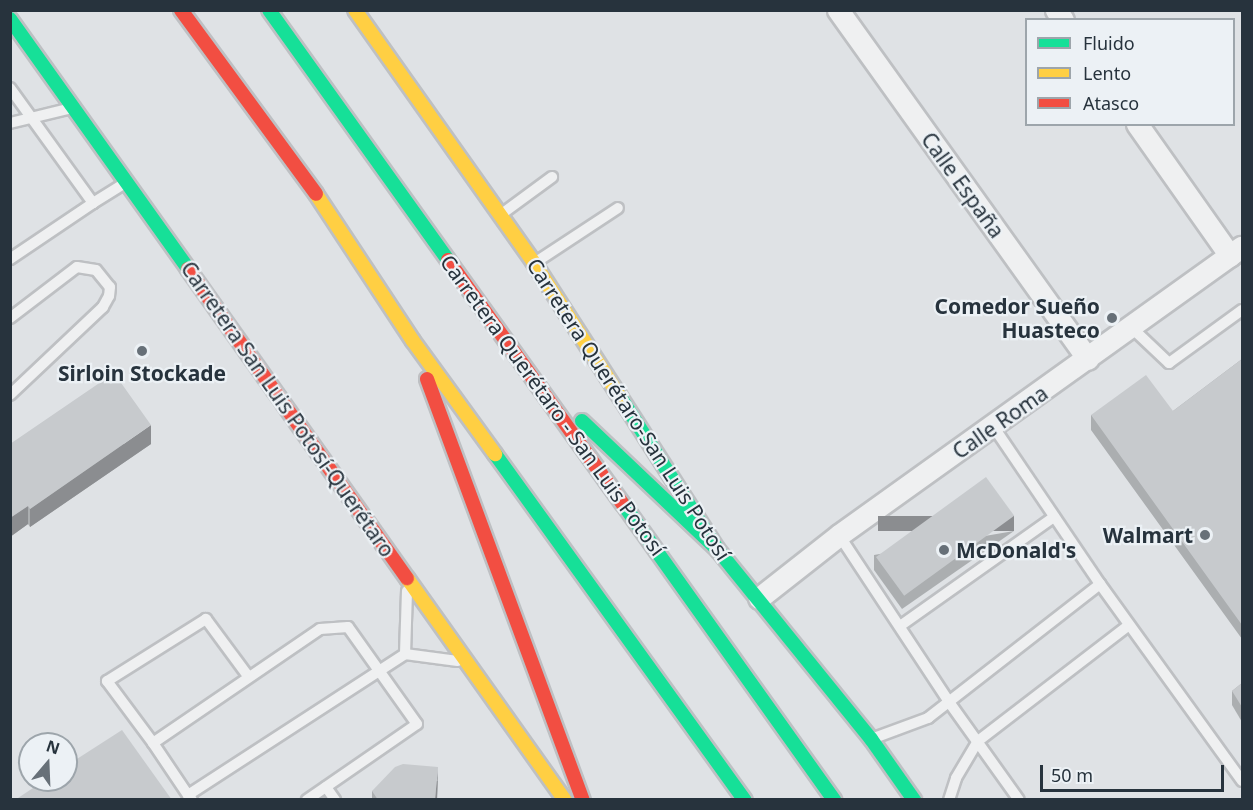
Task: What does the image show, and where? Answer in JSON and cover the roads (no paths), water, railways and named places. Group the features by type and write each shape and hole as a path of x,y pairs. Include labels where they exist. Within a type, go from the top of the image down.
{"main road":[{"path":"181,10 332,217 413,341 745,800"},
{"name":"Carretera Querétaro - San Luis Potosí","path":"269,10 834,800"},
{"name":"Carretera Querétaro-San Luis Potosí","path":"363,13 534,263 718,550 871,739 914,800"},
{"name":"Carretera San Luis Potosí-Querétaro","path":"10,19 565,800"},
{"path":"413,341 583,800"},
{"path":"528,370 718,550"}],"street":[{"name":"Calle España","path":"838,10 1088,359"},
{"path":"1139,126 1236,252"},
{"name":"Calle Roma","path":"759,598 839,535 1236,252"}],"lane":[{"path":"10,88 93,203"},
{"path":"10,123 74,108"},
{"path":"501,215 552,177"},
{"path":"10,259 126,182"},
{"path":"534,263 618,208"},
{"path":"10,318 77,267 96,270 110,287 109,297 103,307 10,395"},
{"path":"1132,328 1169,363 1242,310"},
{"path":"993,426 1100,584 1242,781"},
{"path":"900,626 1054,517"},
{"path":"839,535 949,702 1019,800"},
{"path":"405,654 408,579"},
{"path":"871,739 928,718 1100,584"},
{"path":"248,676 206,619 107,681 190,797 405,654 468,662"},
{"path":"948,800 956,778 978,741 1129,625"},
{"path":"153,743 320,629 348,627 417,724 307,800"},
{"path":"326,786 335,800"}],"place":[{"name":"Comedor Sueño Huasteco","path":"1112,318"},
{"name":"Sirloin Stockade","path":"142,351"},
{"name":"Walmart","path":"1205,535"},
{"name":"McDonald's","path":"944,550"}]}
